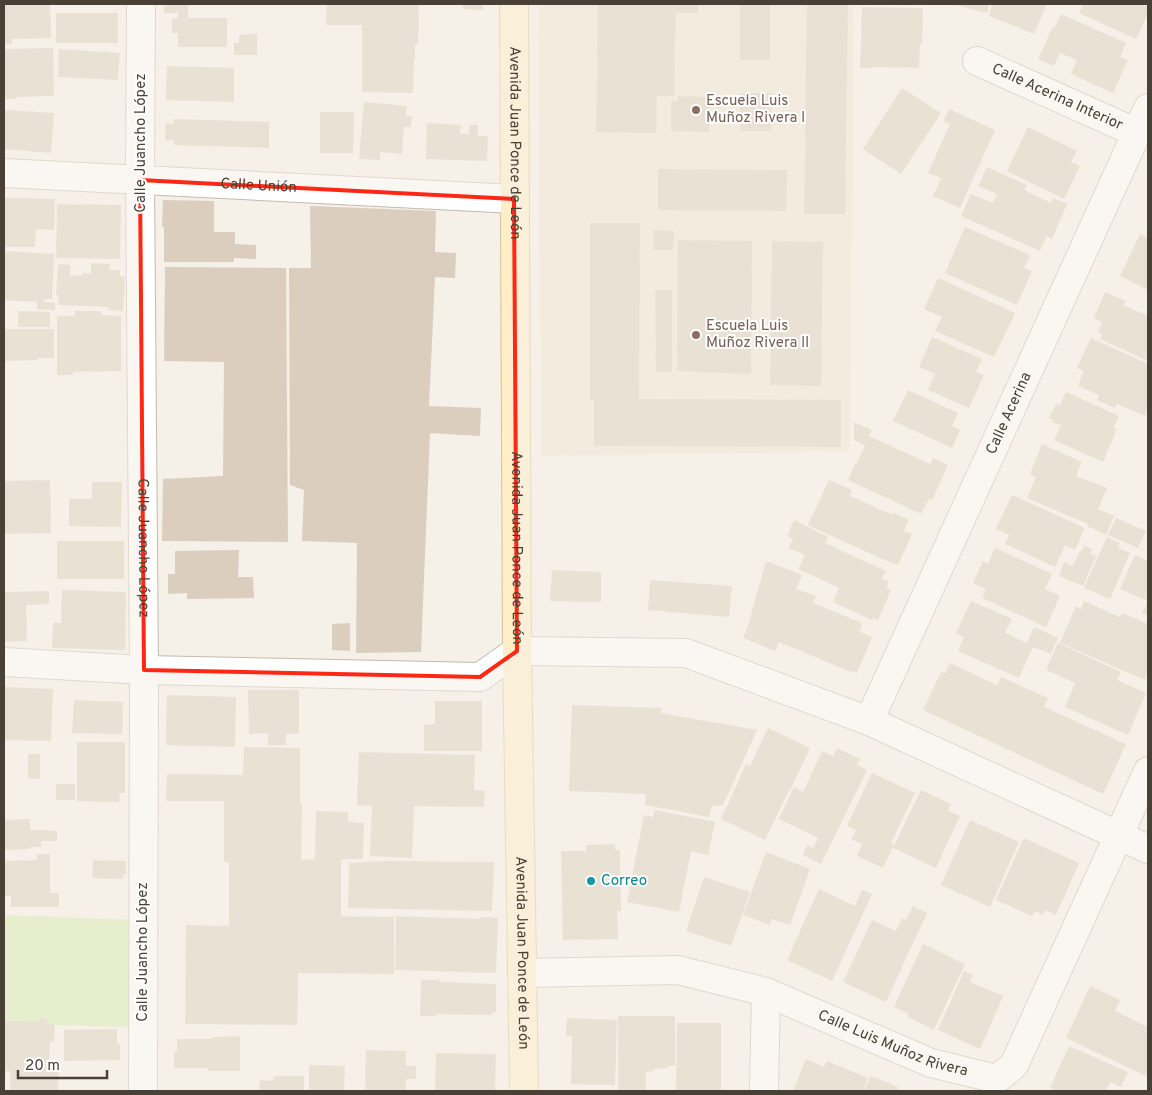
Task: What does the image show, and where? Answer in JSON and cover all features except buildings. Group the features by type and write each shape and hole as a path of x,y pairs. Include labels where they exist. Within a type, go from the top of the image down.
{"main road":[{"name":"Avenida Juan Ponce de León","path":"514,4 516,652 524,1091"}],"street":[{"name":"Calle Juancho López","path":"141,4 140,180 144,670 143,1091"},
{"name":"Calle Acerina Interior","path":"976,61 1137,133"},
{"name":"Calle Acerina","path":"869,721 1148,108"},
{"name":"Calle Unión","path":"4,173 514,199"},
{"path":"4,662 144,670 480,677 516,652 686,653 869,721 1148,849"},
{"path":"1119,836 1148,772"},
{"name":"Calle Luis Muñoz Rivera","path":"522,973 678,970 766,992 931,1063 997,1079 1014,1065 1119,836"},
{"path":"764,1091 766,992"}],"highlighted area":[{"path":"140,180 514,199 517,651 480,677 144,670"}],"shaded area":[{"path":"538,4 854,4 850,451 541,456"}],"green space":[{"path":"4,915 138,920 137,1027 4,1024"}],"place":[{"name":"Escuela Luis Muñoz Rivera I","path":"696,110"},
{"name":"Escuela Luis Muñoz Rivera II","path":"696,335"},
{"name":"Correo","path":"591,881"}]}
